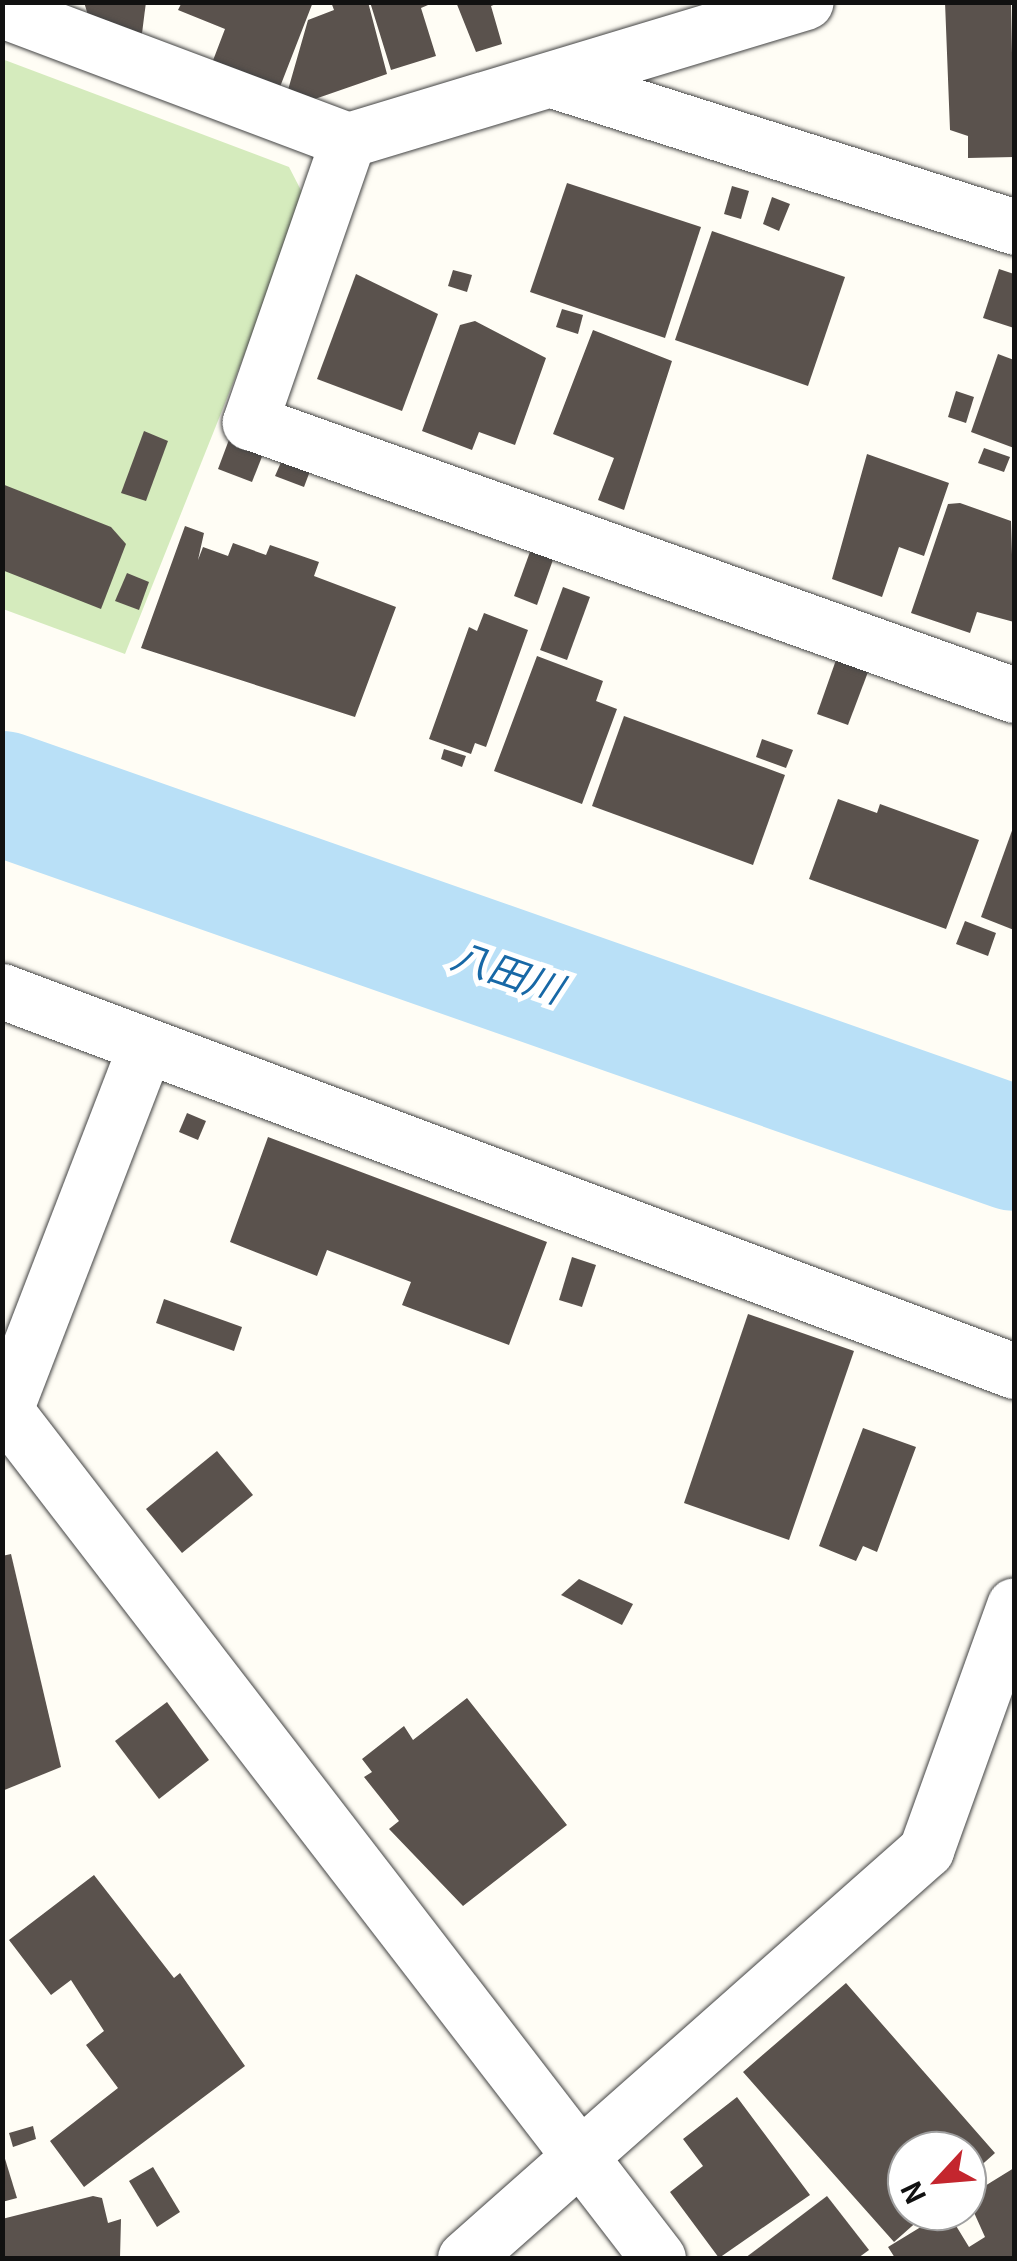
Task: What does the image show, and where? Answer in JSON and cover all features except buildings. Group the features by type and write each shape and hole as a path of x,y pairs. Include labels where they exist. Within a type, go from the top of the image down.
{"street":[{"path":"27,12 348,140 555,81 806,2"},
{"path":"555,81 1014,227"},
{"path":"348,140 250,422 1014,695"},
{"path":"2,991 1014,1371"},
{"path":"146,1046 4,1410 658,2258"},
{"path":"465,2258 926,1850 1014,1605"}],"green space":[{"path":"2,59 289,167 306,200 125,654 3,609"}],"waterway":[{"name":"八田川","path":"2,793 1014,1148"}]}
